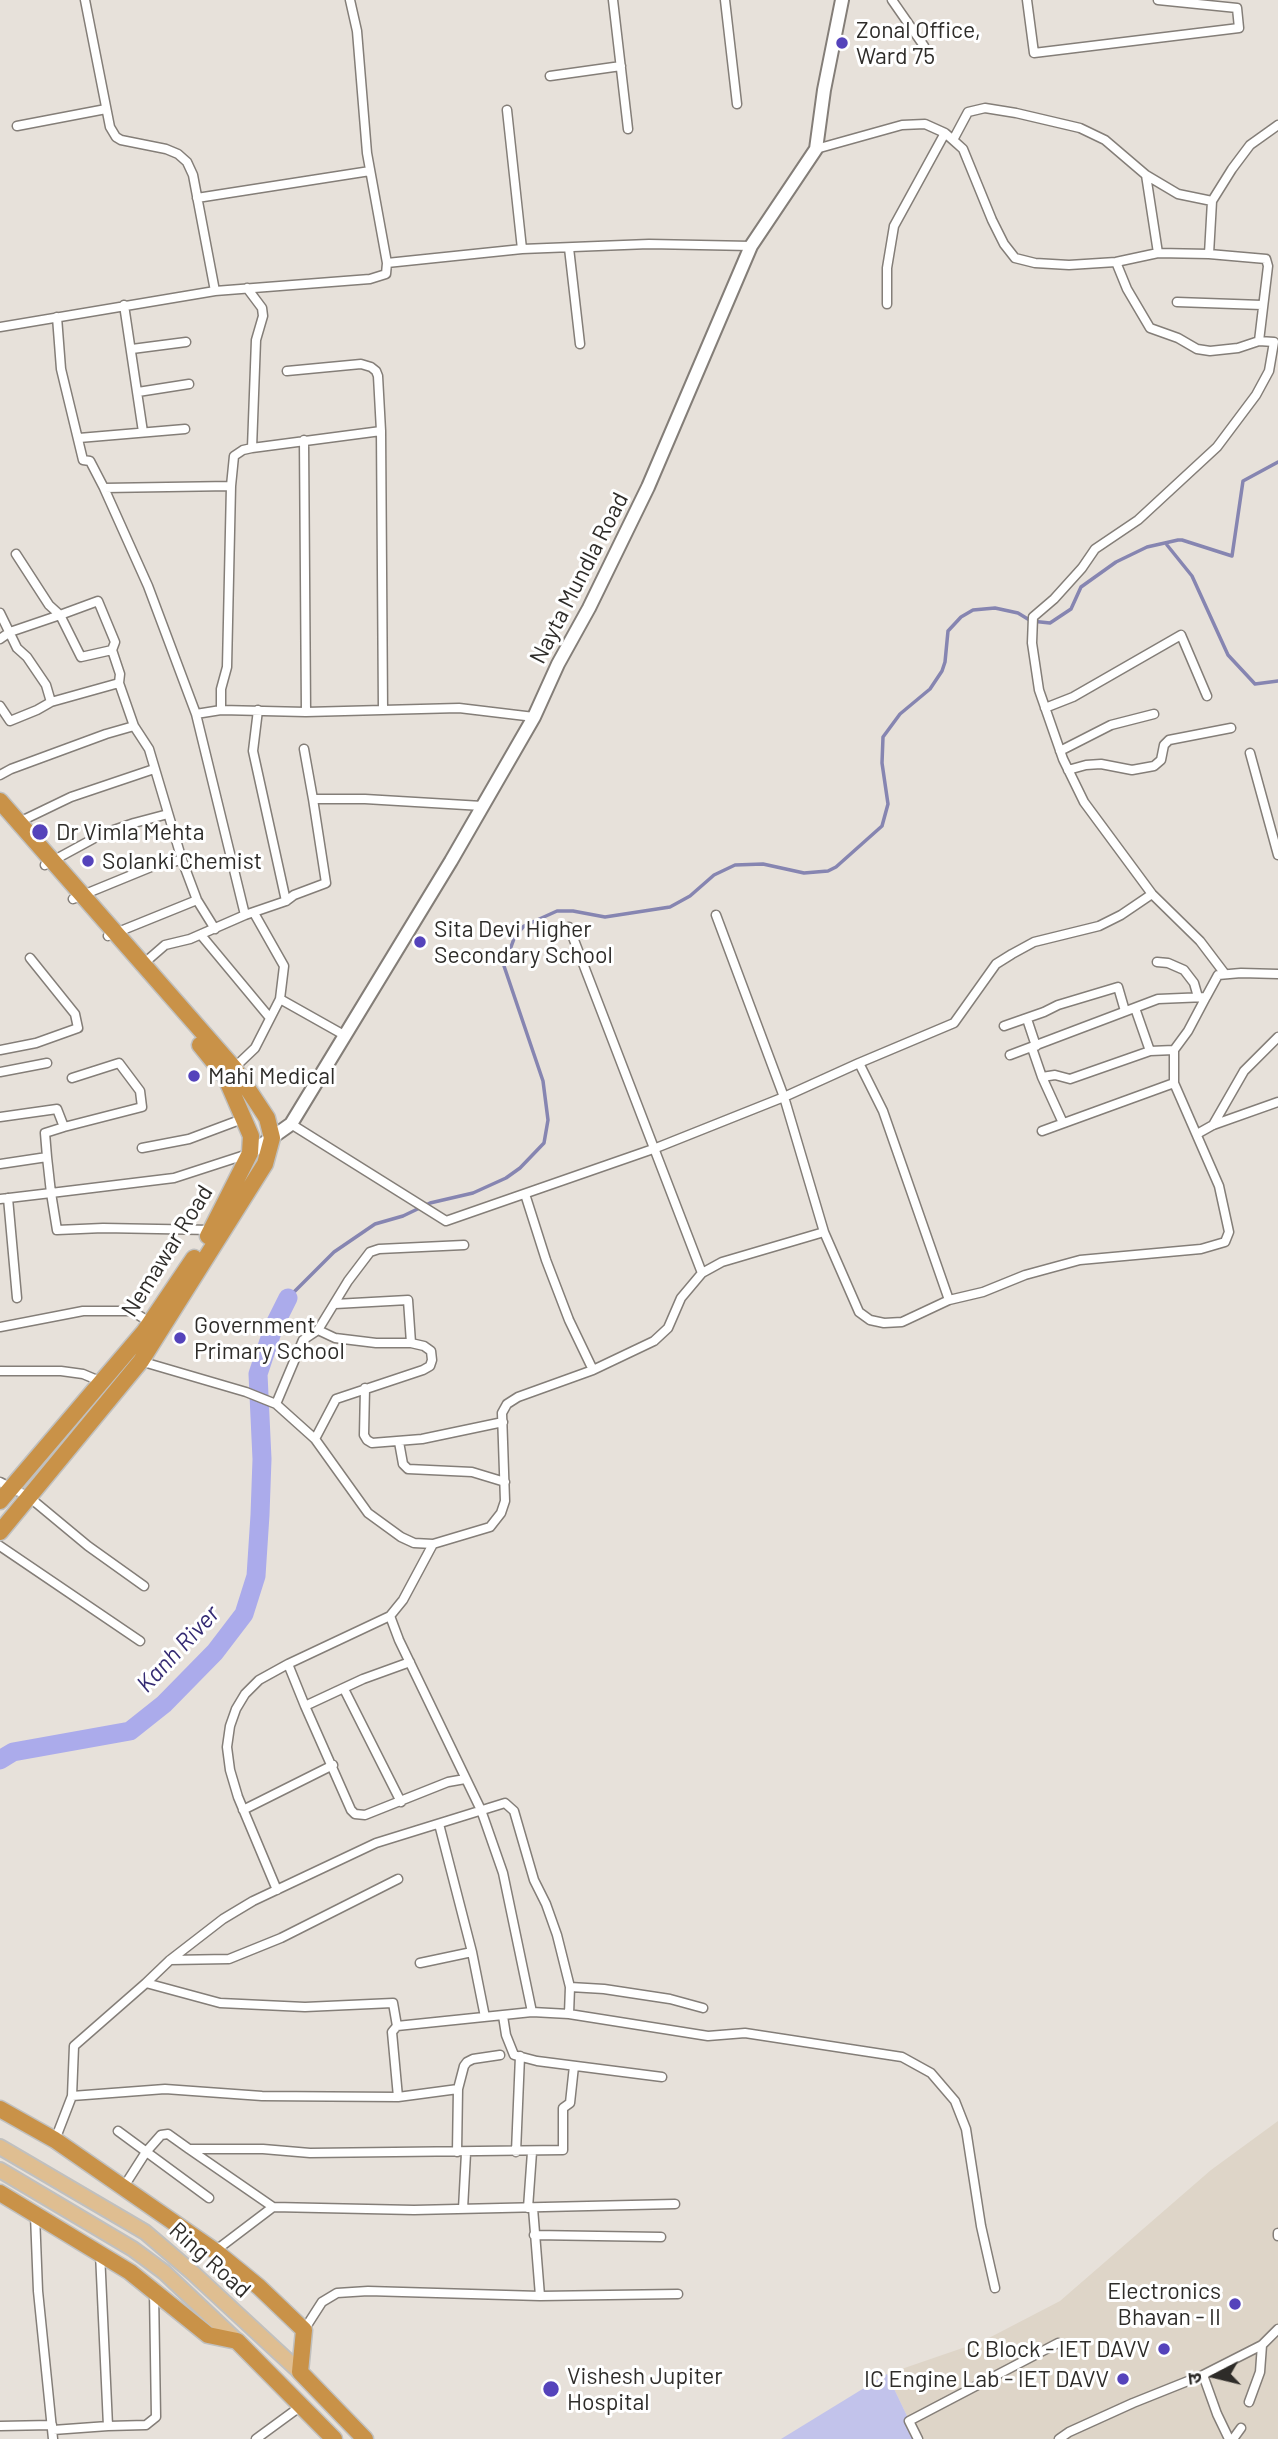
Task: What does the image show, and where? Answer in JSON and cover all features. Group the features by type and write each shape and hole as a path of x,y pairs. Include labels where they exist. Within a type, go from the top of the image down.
{"highway":[{"path":"0,801 15,824 267,1118 272,1138 265,1164 141,1361 0,1532"},
{"path":"0,813 15,824"},
{"path":"229,1072 251,1136 250,1153"},
{"name":"Nemawar Road","path":"3,1491 124,1357 150,1323 212,1230 250,1153"},
{"path":"0,2109 55,2140 215,2251 259,2287 304,2330 300,2372"},
{"path":"0,2193 35,2212 154,2289 208,2335 237,2341"},
{"name":"Ring Road","path":"237,2341 334,2439"},
{"name":"Ring Road","path":"300,2372 365,2439"}],"main road":[{"name":"Nayta Mundla Road","path":"250,1153 291,1124 534,716 648,487 751,246 816,149 824,90 842,0"},
{"name":"Ring Road","path":"0,2147 145,2232 300,2372"},
{"name":"Ring Road","path":"0,2170 133,2249 164,2273 237,2341"}],"street":[{"path":"85,0 110,127 116,137 178,154 187,162 193,175 215,291"},
{"path":"0,327 215,291 370,279 386,274 387,263 370,171 357,31 350,0"},
{"path":"613,0 628,129"},
{"path":"725,0 737,104"},
{"path":"892,0 924,46"},
{"path":"1027,0 1034,53 1239,28 1237,8 1158,0"},
{"path":"550,76 621,66"},
{"path":"953,140 968,113 985,108 1080,128 1105,140 1146,175 1178,194 1212,201"},
{"path":"18,126 106,110"},
{"path":"507,110 522,249"},
{"path":"816,149 902,125 925,124 943,132 963,149 1003,244 1015,258 1035,263 1069,265 1116,262 1157,253 1209,254 1266,260 1268,266 1259,341"},
{"path":"1209,254 1212,201 1251,145 1278,125"},
{"path":"887,304 887,268 894,226 943,132"},
{"path":"197,198 370,171"},
{"path":"1146,175 1157,253"},
{"path":"387,263 522,249 649,244 751,246"},
{"path":"569,248 580,344"},
{"path":"1116,262 1126,289 1150,328 1178,338 1196,349 1210,351 1238,348 1259,341 1274,342 1269,370 1256,395 1217,447 1138,520 1095,549 1082,568 1033,621 1032,643 1039,690 1060,751 1084,802 1152,894 1200,941 1225,974"},
{"path":"247,288 262,308 263,316 256,340 252,447"},
{"path":"1177,302 1262,305"},
{"path":"124,305 143,432"},
{"path":"57,317 61,369 83,460 90,461 104,488 148,586 196,714 249,914 284,965 280,999 256,1048 229,1072"},
{"path":"132,349 186,342"},
{"path":"287,371 361,364 376,370 378,376 381,430 383,710"},
{"path":"138,392 189,384"},
{"path":"79,438 185,429"},
{"path":"221,710 221,689 227,667 234,456 252,447 381,430"},
{"path":"304,440 306,712"},
{"path":"104,488 231,486"},
{"path":"16,554 49,605 60,615 81,657 112,650"},
{"path":"0,639 10,632 98,601 116,642 112,650 120,674 119,683 134,726 149,749 182,860 197,900 215,929"},
{"path":"0,613 17,648 27,657 46,685 51,702"},
{"path":"1045,708 1073,697 1181,635 1207,696"},
{"path":"0,706 10,721 51,702 119,683"},
{"path":"196,714 221,710 306,712 459,708 534,716"},
{"path":"258,710 253,751 286,901"},
{"path":"1060,751 1111,725 1154,714"},
{"path":"0,775 134,726"},
{"path":"1068,770 1101,764 1132,770 1154,766 1161,760 1164,745 1170,740 1231,728"},
{"path":"140,968 165,945 201,935 326,883 304,749"},
{"path":"1250,753 1278,855"},
{"path":"15,824 71,797 154,769"},
{"path":"313,800 365,799 482,806"},
{"path":"49,863 102,834 168,814"},
{"path":"78,897 156,865 182,860"},
{"path":"291,1124 406,1193 446,1221 656,1148 784,1097 954,1023 996,964 1034,942 1099,926 1152,894"},
{"path":"112,935 197,900"},
{"path":"716,915 784,1097 824,1232 859,1312 870,1320 884,1323 902,1322 949,1300 983,1292 1025,1275 1080,1260 1201,1249 1225,1242 1229,1232 1219,1186 1174,1083 1174,1050 1202,997 1218,975 1278,974"},
{"path":"569,927 702,1273"},
{"path":"201,935 270,1018"},
{"path":"0,1050 36,1043 78,1028 75,1014 30,958"},
{"path":"1157,962 1168,963 1184,970 1202,997"},
{"path":"1004,1026 1027,1019 1058,1004 1118,987 1125,1011"},
{"path":"1010,1055 1158,999 1202,997"},
{"path":"280,999 344,1035"},
{"path":"1135,1008 1150,1051"},
{"path":"1027,1019 1042,1077 1063,1123"},
{"path":"1213,1125 1244,1071 1278,1037"},
{"path":"1042,1077 1055,1075 1070,1079 1150,1051 1174,1050"},
{"path":"0,1072 47,1063"},
{"path":"72,1078 119,1063 140,1091 142,1107 45,1133 57,1230 212,1230"},
{"path":"859,1063 883,1111 949,1300"},
{"path":"1042,1131 1174,1083"},
{"path":"1197,1134 1213,1125 1278,1102"},
{"path":"0,1117 57,1109 64,1127"},
{"path":"142,1149 189,1139 245,1118"},
{"path":"17,1298 4,1199 174,1178 250,1153"},
{"path":"0,1164 47,1157"},
{"path":"525,1194 569,1320 593,1370"},
{"path":"124,1357 246,1392 276,1404 315,1439 368,1513 401,1537 418,1544 433,1545 490,1527 501,1513 505,1501 502,1413 507,1404 518,1396 593,1370 654,1341 668,1328 681,1298 702,1273 722,1262 824,1232"},
{"path":"276,1404 303,1340 318,1331 348,1281 370,1252 379,1249 464,1245"},
{"path":"335,1304 408,1300 411,1343"},
{"path":"0,1327 93,1310 132,1311 150,1323"},
{"path":"315,1439 336,1399 424,1370 432,1360 429,1348 411,1343 376,1343 335,1338 318,1331"},
{"path":"0,1371 61,1371 83,1374 102,1382"},
{"path":"365,1388 364,1435 372,1443 399,1442 503,1422"},
{"path":"399,1442 403,1464 408,1469 472,1472 505,1482"},
{"path":"3,1491 29,1497 88,1546 144,1586"},
{"path":"277,1890 243,1810 230,1770 227,1748 236,1709 245,1694 259,1680 393,1612 433,1545"},
{"path":"0,1546 140,1641"},
{"path":"393,1612 410,1662 481,1810 503,1873 532,2012"},
{"path":"305,1706 410,1662"},
{"path":"288,1664 355,1814 365,1815 448,1782 465,1779"},
{"path":"344,1689 401,1802"},
{"path":"243,1810 333,1765"},
{"path":"55,2140 72,2096 74,2046 170,1960 223,1919 376,1843 505,1803 514,1811 534,1880 557,1935 570,1987 569,2014"},
{"path":"439,1824 472,1952 485,2017"},
{"path":"170,1960 229,1959 281,1938 398,1879"},
{"path":"420,1963 472,1952"},
{"path":"146,1983 220,2003 305,2007 393,2003 397,2026"},
{"path":"570,1987 670,1999 703,2008"},
{"path":"398,2097 392,2032 397,2026 532,2012 569,2014 708,2036 745,2034 902,2057 931,2074 955,2101 966,2129 981,2226 995,2288"},
{"path":"503,2016 506,2035 514,2054 574,2066 662,2077"},
{"path":"463,2209 458,2089 467,2062 500,2055"},
{"path":"516,2152 520,2056"},
{"path":"189,2149 263,2149 310,2153 563,2150 563,2108 570,2103 574,2066"},
{"path":"72,2096 165,2089 262,2096 398,2097 458,2089"},
{"path":"118,2131 209,2198"},
{"path":"123,2188 155,2139 168,2134 272,2207 463,2209 675,2204"},
{"path":"531,2152 531,2208 540,2296"},
{"path":"215,2251 272,2207"},
{"path":"35,2212 38,2291 53,2432"},
{"path":"534,2235 661,2236"},
{"path":"100,2253 108,2426"},
{"path":"0,2426 53,2432 146,2425 156,2417 154,2289"},
{"path":"304,2330 322,2302 337,2293 368,2291 540,2296 678,2294"},
{"path":"1059,2439 1118,2410 1203,2375 1262,2345 1278,2329"},
{"path":"918,2439 909,2421 1058,2343"},
{"path":"1249,2402 1260,2372 1262,2345"},
{"path":"1203,2375 1217,2414 1231,2439 1241,2428"},
{"path":"256,2439 301,2406"}],"shaded area":[{"path":"1278,2121 1278,2439 918,2439 887,2374 983,2341 1060,2301 1211,2170"},
{"path":"887,2374 918,2439 781,2439"}],"waterway":[{"path":"288,1298 334,1252 375,1224 403,1216 430,1203 473,1193 506,1178 520,1168 544,1143 548,1120 543,1081 504,966 515,936 524,926 557,911 605,917 670,907 690,896 714,875 735,865 763,864 804,873 828,871 836,867 882,826 888,804 882,763 883,737 900,714 930,689 942,671 948,631 961,617 973,610 995,608 1018,613 1031,621 1050,623 1071,609 1081,587 1116,562 1147,547 1178,540 1232,556 1243,481 1278,462"},
{"path":"1167,545 1192,576 1228,655 1255,684 1278,681"},
{"name":"Kanh River","path":"0,1760 13,1752 130,1731 164,1704 215,1652 244,1614 256,1576 260,1515 262,1459 258,1374 274,1326 288,1298"}],"place":[{"name":"Zonal Office, Ward 75","path":"842,43"},
{"name":"Dr Vimla Mehta","path":"40,832"},
{"name":"Solanki Chemist","path":"88,861"},
{"name":"Sita Devi Higher Secondary School","path":"420,942"},
{"name":"Mahi Medical","path":"194,1076"},
{"name":"Government Primary School","path":"180,1338"},
{"name":"Electronics Bhavan - II","path":"1235,2304"},
{"name":"C Block - IET DAVV","path":"1164,2349"},
{"name":"IC Engine Lab - IET DAVV","path":"1123,2379"},
{"name":"Vishesh Jupiter Hospital","path":"551,2389"}]}
